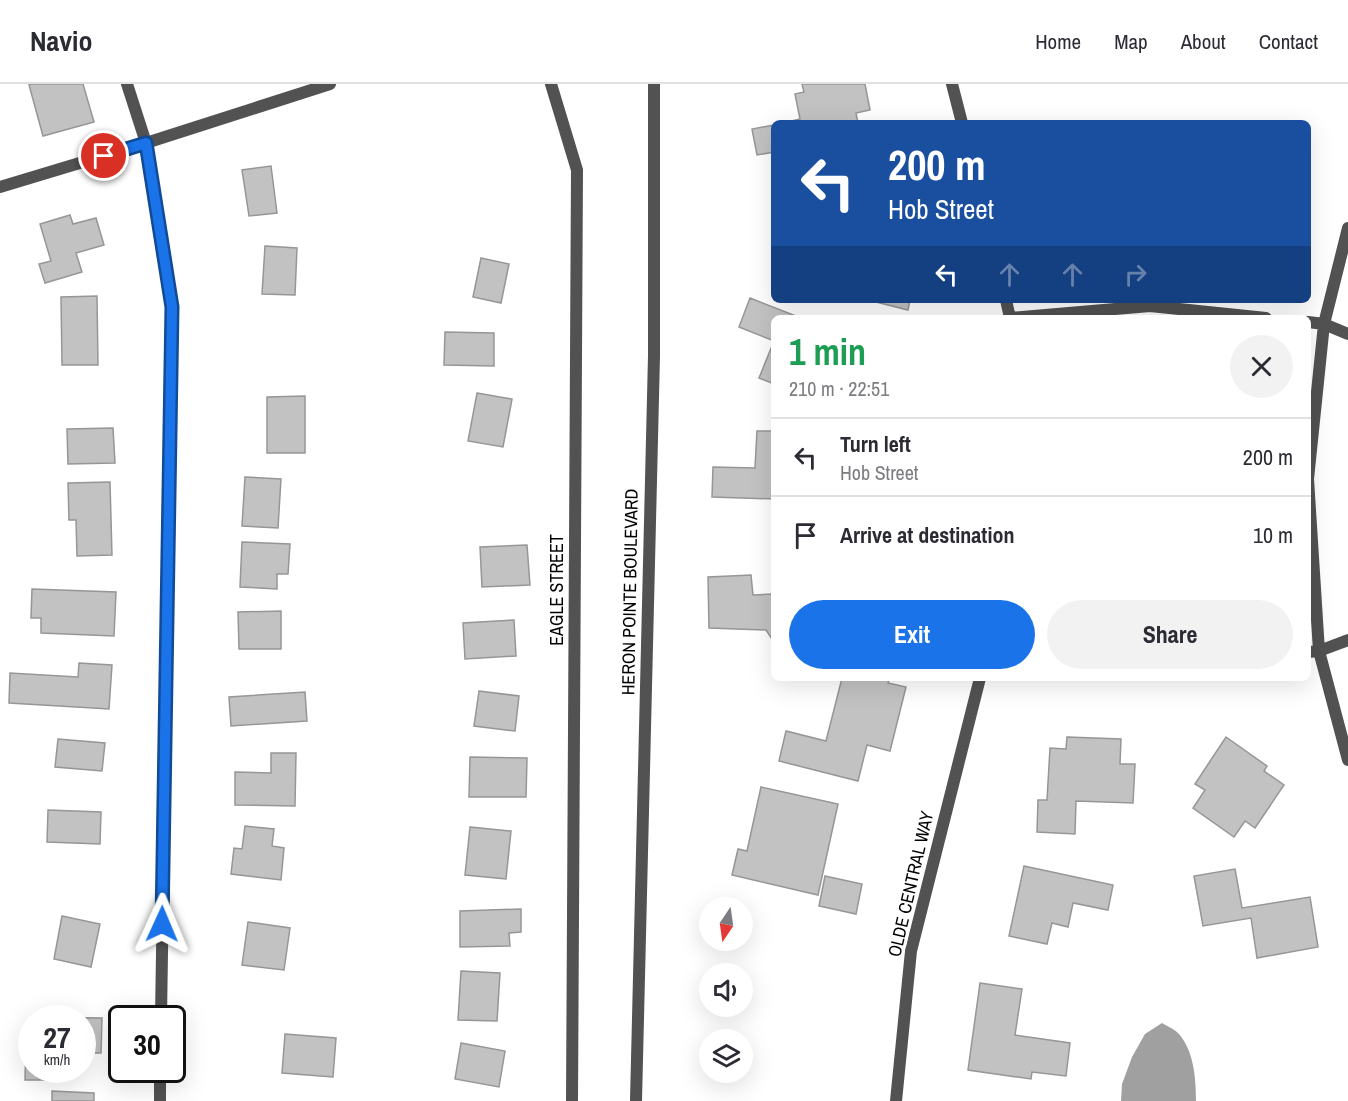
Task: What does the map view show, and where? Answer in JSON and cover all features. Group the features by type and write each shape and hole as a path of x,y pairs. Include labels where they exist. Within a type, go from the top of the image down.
{"street":[{"path":"127,84 146,143 172,307 161,1005"},
{"path":"0,187 330,84"},
{"name":"EAGLE STREET","path":"550,84 577,170 572,1101"},
{"name":"HERON POINTE BOULEVARD","path":"636,1101 654,356 654,84"},
{"path":"952,84 961,120"},
{"path":"1311,450 1324,324 1348,228"},
{"path":"1045,315 1150,306 1237,315"},
{"path":"1311,322 1324,324 1348,334"},
{"path":"1311,583 1313,652 1348,760"},
{"path":"1313,652 1348,640"},
{"name":"OLDE CENTRAL WAY","path":"896,1101 911,951 979,681"},
{"path":"160,1083 160,1101"}],"shaded area":[{"path":"1162,1023 1178,1033 1188,1048 1195,1074 1196,1101 1121,1101 1122,1084 1132,1057 1145,1034"}],"building":[{"path":"83,84 94,122 43,136 29,85"},
{"path":"802,84 865,84 870,110 856,113 857,120 796,120 800,119 795,94 804,92"},
{"path":"771,126 771,153 757,155 752,129"},
{"path":"271,166 277,213 249,216 242,170"},
{"path":"70,215 73,224 96,218 104,245 76,253 82,272 45,283 39,264 51,261 40,224"},
{"path":"265,246 297,248 295,295 262,294"},
{"path":"481,258 509,264 501,303 473,297"},
{"path":"97,296 98,365 62,365 61,297"},
{"path":"750,298 793,315 771,315 771,340 739,327"},
{"path":"880,303 909,303 908,310"},
{"path":"445,332 494,333 494,366 444,365"},
{"path":"771,348 771,383 759,378"},
{"path":"477,393 512,399 503,447 468,441"},
{"path":"305,396 305,453 267,453 267,397"},
{"path":"113,428 115,463 68,464 67,429"},
{"path":"757,431 771,431 771,499 712,497 713,467 755,468"},
{"path":"245,477 281,479 278,528 242,526"},
{"path":"110,482 112,555 77,556 76,520 69,520 68,483"},
{"path":"242,542 290,544 288,574 277,574 277,589 240,587"},
{"path":"527,545 530,585 482,587 480,547"},
{"path":"751,575 753,595 771,594 771,638 766,630 709,628 708,577"},
{"path":"32,589 116,592 114,636 41,633 41,618 31,618"},
{"path":"281,611 281,649 239,649 238,612"},
{"path":"514,620 516,656 465,659 463,623"},
{"path":"79,663 112,665 109,709 9,703 10,673 78,677"},
{"path":"841,681 889,681 888,683 906,687 890,751 867,745 858,781 779,761 786,731 826,741"},
{"path":"479,691 519,696 515,731 474,726"},
{"path":"305,692 307,721 231,726 229,697"},
{"path":"1067,737 1121,739 1120,764 1135,764 1133,803 1076,801 1075,834 1037,832 1038,800 1047,800 1050,748 1066,749"},
{"path":"1226,737 1267,766 1264,771 1284,785 1255,828 1245,821 1234,837 1193,808 1205,790 1195,784"},
{"path":"58,739 105,743 102,771 55,767"},
{"path":"271,753 296,753 295,806 235,805 235,772 271,773"},
{"path":"470,757 527,758 526,797 469,797"},
{"path":"761,787 838,804 818,895 732,875 738,849 747,851"},
{"path":"48,810 101,812 100,844 47,842"},
{"path":"245,826 274,829 272,846 284,848 281,880 231,874 234,848 242,849"},
{"path":"470,827 511,831 506,879 465,875"},
{"path":"1024,866 1113,885 1108,910 1073,903 1068,927 1052,923 1047,944 1009,936"},
{"path":"1235,869 1242,908 1310,897 1318,947 1257,958 1251,918 1203,926 1194,876"},
{"path":"825,876 862,884 856,914 819,906"},
{"path":"521,909 521,932 509,933 510,946 460,947 460,911"},
{"path":"62,916 100,924 91,967 54,959"},
{"path":"248,922 290,928 284,970 242,965"},
{"path":"461,971 500,973 497,1021 458,1020"},
{"path":"980,983 1022,989 1015,1035 1070,1043 1066,1076 1032,1072 1031,1079 968,1070"},
{"path":"96,1018 102,1018 101,1053 96,1053"},
{"path":"285,1034 336,1038 333,1077 282,1073"},
{"path":"461,1043 505,1051 499,1087 455,1079"},
{"path":"52,1091 94,1093 94,1101 52,1101"}],"route":[{"path":"104,156 146,143 172,307 162,924"}]}
